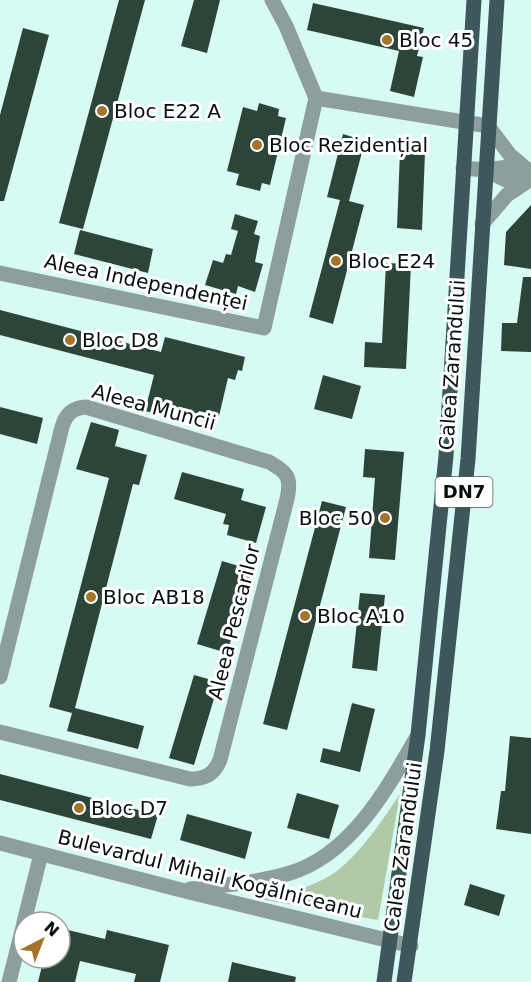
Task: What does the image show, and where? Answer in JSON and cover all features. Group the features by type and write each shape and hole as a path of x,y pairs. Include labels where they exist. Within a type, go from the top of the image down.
{"main road":[{"name":"Calea Zarandului","path":"384,982 418,735 446,456 474,0"},
{"name":"Calea Zarandului","path":"404,982 411,946 437,751 468,459 497,0"}],"street":[{"path":"272,0 286,26 316,98 488,126 510,155 531,176"},
{"name":"Aleea Independenței","path":"0,273 264,328 316,98"},
{"path":"463,168 485,170 508,181 531,176"},
{"path":"482,224 507,195 531,176"},
{"name":"Aleea Muncii","path":"0,677 62,427 69,411 78,407 86,407 268,462 282,469"},
{"name":"Aleea Pescarilor","path":"0,732 168,775 203,780 216,768 220,760 290,488 288,477 282,469"},
{"path":"181,890 277,877 308,867 322,858 355,829 371,809 418,735"},
{"name":"Bulevardul Mihail Kogălniceanu","path":"0,843 411,946"},
{"path":"27,910 41,854"}],"green space":[{"path":"400,794 378,920 260,899 306,887 323,880 341,868 369,838"}],"building":[{"name":"Bloc E22 A","path":"119,0 145,0 83,229 59,223"},
{"path":"194,0 220,0 207,53 181,46"},
{"name":"Bloc 45","path":"313,3 424,28 417,56 423,57 414,97 390,91 399,51 307,30"},
{"path":"23,28 49,35 4,201 0,201 0,115"},
{"name":"Bloc Rezidențial","path":"259,103 279,109 278,116 286,118 270,185 262,183 260,191 236,185 239,174 227,171 243,107 257,111"},
{"name":"Bloc E24","path":"343,134 365,141 349,201 364,205 333,324 309,317 340,200 327,197"},
{"path":"400,151 425,152 422,230 397,228"},
{"path":"531,205 531,269 504,265 506,232"},
{"path":"235,214 258,221 254,234 260,236 255,262 263,264 255,292 238,286 236,294 205,285 213,260 223,263 226,254 231,255 238,231 231,229"},
{"path":"80,230 153,249 148,273 74,254"},
{"path":"386,263 411,264 406,369 364,367 365,342 382,343"},
{"path":"523,277 531,277 531,352 501,351 502,323 517,323"},
{"path":"0,310 161,352 165,337 245,357 242,371 238,370 235,380 228,378 219,416 199,411 196,424 145,411 154,375 0,335"},
{"path":"323,375 361,386 352,419 314,409"},
{"path":"0,407 43,418 37,444 0,434"},
{"name":"Bloc AB18","path":"91,422 119,430 115,446 147,455 139,485 133,484 75,708 144,726 138,749 67,731 72,713 49,707 109,478 76,469"},
{"name":"Bloc 50","path":"365,449 404,452 395,560 369,558 375,478 363,477"},
{"path":"182,472 244,489 241,500 266,507 256,543 227,535 229,525 223,524 226,514 174,499"},
{"name":"Bloc A10","path":"322,501 346,507 287,730 263,724"},
{"path":"222,561 252,570 227,653 197,644"},
{"path":"360,593 385,595 377,671 352,668"},
{"path":"194,675 219,682 194,765 169,758"},
{"path":"352,703 375,709 360,772 320,762 323,748 340,752"},
{"path":"510,736 531,738 531,834 496,829 501,791 505,791"},
{"name":"Bloc D7","path":"0,774 158,815 151,839 0,800"},
{"path":"297,793 339,805 329,839 287,828"},
{"path":"187,814 252,832 245,859 180,840"},
{"path":"470,884 505,895 499,916 464,905"},
{"path":"107,930 169,945 160,982 134,982 136,974 80,961 75,982 38,982 41,970 72,970 72,931 105,939"},
{"path":"232,962 296,977 295,982 228,982"}],"place":[{"name":"Bloc 45","path":"387,40"},
{"name":"Bloc E22 A","path":"102,111"},
{"name":"Bloc Rezidențial","path":"257,145"},
{"name":"Bloc E24","path":"336,261"},
{"name":"Bloc D8","path":"70,340"},
{"name":"Bloc 50","path":"385,518"},
{"name":"Bloc AB18","path":"91,597"},
{"name":"Bloc A10","path":"305,616"},
{"name":"Bloc D7","path":"79,808"}]}
